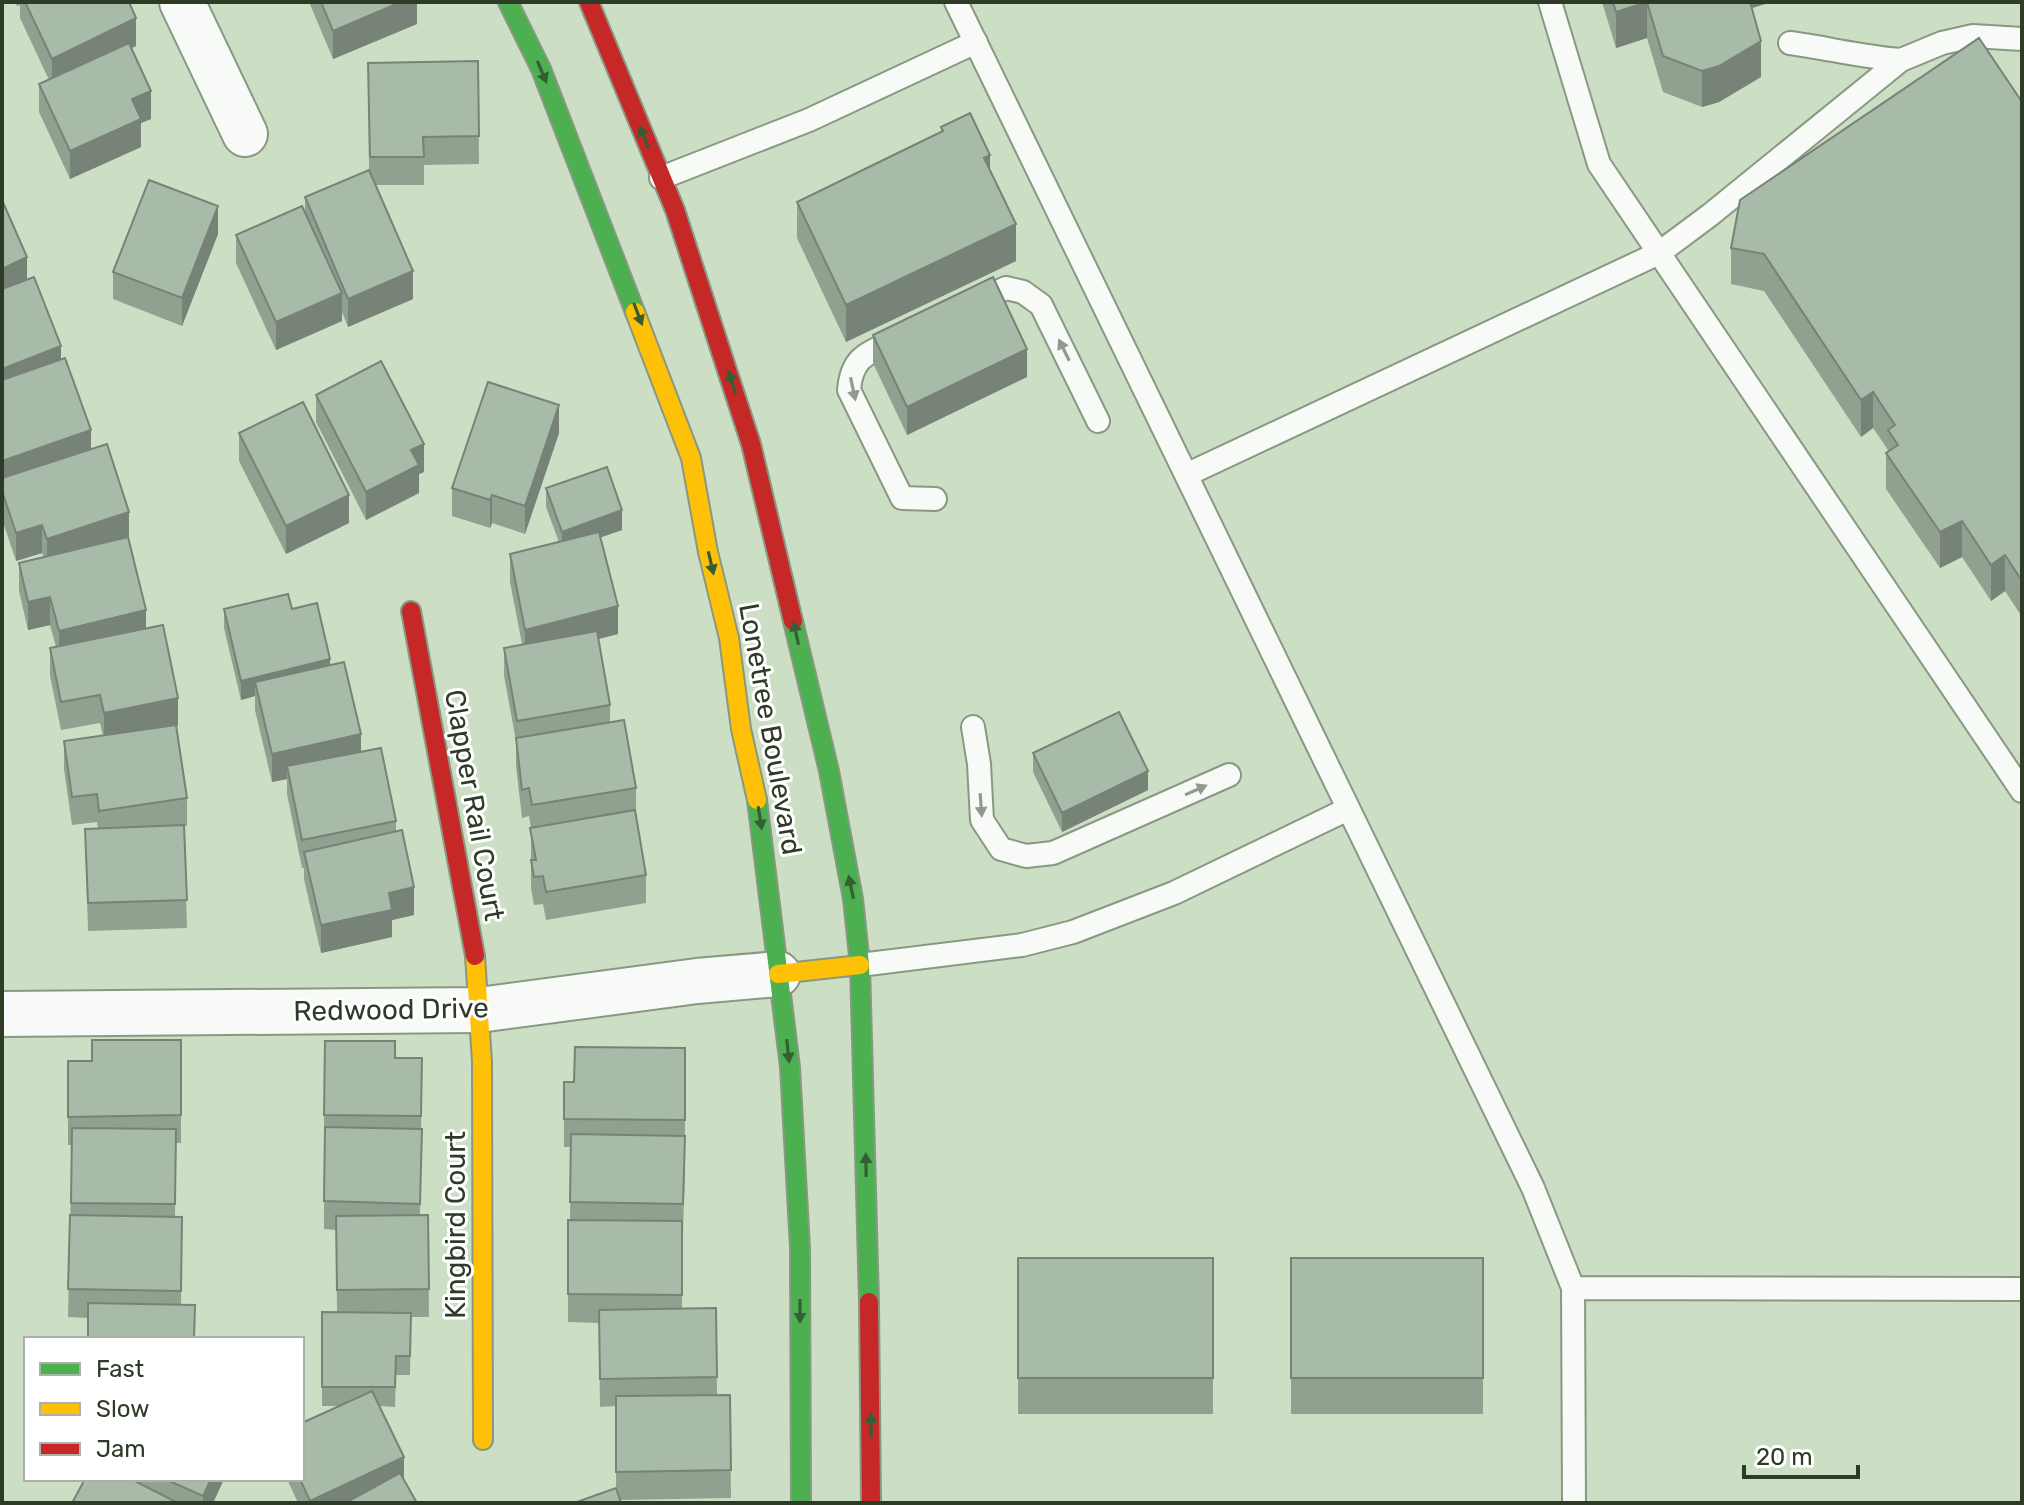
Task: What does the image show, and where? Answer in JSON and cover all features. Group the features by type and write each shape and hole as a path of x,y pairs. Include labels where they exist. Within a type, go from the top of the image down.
{"main road":[{"name":"Lonetree Boulevard","path":"508,2 541,69 565,128 691,458 708,552 729,638 741,729 760,813 790,1067 800,1248 801,1503"},
{"name":"Lonetree Boulevard","path":"589,2 661,178 717,332 772,521 829,771 853,899 860,965 871,1503"},
{"name":"Clapper Rail Court","path":"411,611 475,958 479,1010"},
{"path":"778,974 860,965"},
{"name":"Kingbird Court","path":"479,1010 482,1062 483,1440"}],"street":[{"path":"182,2 245,134"},
{"name":"Redwood Drive","path":"2,1014 479,1010 697,981 778,974"}],"lane":[{"path":"956,2 1533,1188 1573,1288 1574,1503"},
{"path":"1550,2 1599,164 2022,791"},
{"path":"1186,475 1659,253 1901,60 1942,43 1973,36 2022,39"},
{"path":"661,178 809,120 976,42"},
{"path":"1790,43 1901,60"},
{"path":"953,314 1006,288 1023,292 1041,305 1098,421"},
{"path":"912,333 859,358 850,374 849,390 902,498 935,499"},
{"path":"973,727 979,764 982,820 1001,849 1026,856 1053,853 1229,775"},
{"path":"860,965 1022,945 1073,932 1174,893 1348,809"},
{"path":"1573,1288 2022,1289"}],"building":[{"path":"25,2 129,2 136,18 52,59"},
{"path":"321,2 401,2 333,31"},
{"path":"1613,2 1647,2 1616,12"},
{"path":"1647,2 1750,2 1761,41 1719,66 1702,71 1663,56"},
{"path":"1979,38 2022,102 2022,581 2005,555 1991,565 1962,521 1940,532 1886,453 1898,445 1888,430 1895,425 1873,392 1861,400 1764,254 1731,248 1740,200"},
{"path":"129,43 151,91 132,99 141,119 70,151 39,84"},
{"path":"478,61 479,136 423,137 424,157 370,157 368,63"},
{"path":"970,113 990,155 984,158 1016,224 846,305 797,202 943,131 941,127"},
{"path":"369,170 413,271 348,299 305,197"},
{"path":"149,180 218,206 182,298 113,272"},
{"path":"2,200 27,257 2,269"},
{"path":"302,206 342,293 276,322 236,235"},
{"path":"34,277 61,346 2,369 2,289"},
{"path":"993,277 1027,349 907,407 873,335"},
{"path":"65,358 91,430 2,461 2,380"},
{"path":"381,361 424,444 411,450 419,465 366,492 316,395"},
{"path":"488,382 559,405 525,506 492,495 490,500 452,488"},
{"path":"303,402 349,495 286,526 239,433"},
{"path":"107,444 129,512 47,539 42,525 16,533 2,491 2,478"},
{"path":"607,467 622,510 562,532 546,488"},
{"path":"599,532 618,606 525,630 510,554"},
{"path":"128,537 146,610 59,631 50,597 28,602 19,563"},
{"path":"288,594 292,609 317,603 330,659 241,681 224,609"},
{"path":"163,625 178,698 104,713 100,695 61,702 50,648"},
{"path":"597,631 610,705 517,721 504,648"},
{"path":"344,662 361,734 272,754 255,682"},
{"path":"1119,712 1148,771 1062,813 1033,753"},
{"path":"624,720 636,788 532,805 529,788 522,790 516,738"},
{"path":"176,725 187,798 99,811 97,794 72,797 64,741"},
{"path":"381,748 396,821 302,840 287,766"},
{"path":"635,810 646,875 546,892 543,876 534,877 531,860 536,860 530,828"},
{"path":"184,825 187,900 88,903 85,829"},
{"path":"402,830 414,887 389,893 392,910 321,925 304,852"},
{"path":"92,1040 181,1040 181,1115 68,1117 68,1061 92,1061"},
{"path":"325,1041 395,1041 395,1058 422,1058 421,1116 324,1115"},
{"path":"575,1047 685,1048 685,1120 564,1119 564,1082 574,1082"},
{"path":"325,1127 422,1129 420,1204 324,1201"},
{"path":"72,1128 176,1129 175,1204 71,1203"},
{"path":"571,1134 685,1136 683,1204 570,1202"},
{"path":"70,1215 182,1217 181,1291 68,1289"},
{"path":"428,1215 429,1289 337,1290 336,1216"},
{"path":"568,1220 682,1221 682,1295 568,1294"},
{"path":"1018,1258 1213,1258 1213,1378 1018,1378"},
{"path":"1291,1258 1483,1258 1483,1378 1291,1378"},
{"path":"88,1303 195,1305 194,1337 88,1337"},
{"path":"716,1308 717,1377 600,1379 599,1310"},
{"path":"322,1312 411,1313 410,1356 396,1356 395,1387 322,1387"},
{"path":"372,1391 404,1457 310,1501 301,1481 304,1481 304,1422"},
{"path":"730,1395 731,1470 616,1472 616,1396"},
{"path":"400,1473 417,1503 345,1503"},
{"path":"84,1481 135,1481 178,1503 72,1503"},
{"path":"169,1481 210,1481 203,1496"},
{"path":"616,1488 621,1503 574,1503"}],"traffic: fast":[{"path":"508,2 541,69 635,312"},
{"path":"793,621 829,771 853,899 860,965 869,1302"},
{"path":"757,800 790,1067 800,1248 801,1503"}],"traffic: slow":[{"path":"635,312 691,458 708,552 729,638 741,729 757,800"},
{"path":"475,956 482,1062 483,1440"},
{"path":"778,974 860,965"}],"traffic: jam":[{"path":"589,2 675,210 751,444 793,621"},
{"path":"411,611 475,956"},
{"path":"869,1302 871,1503"}]}
